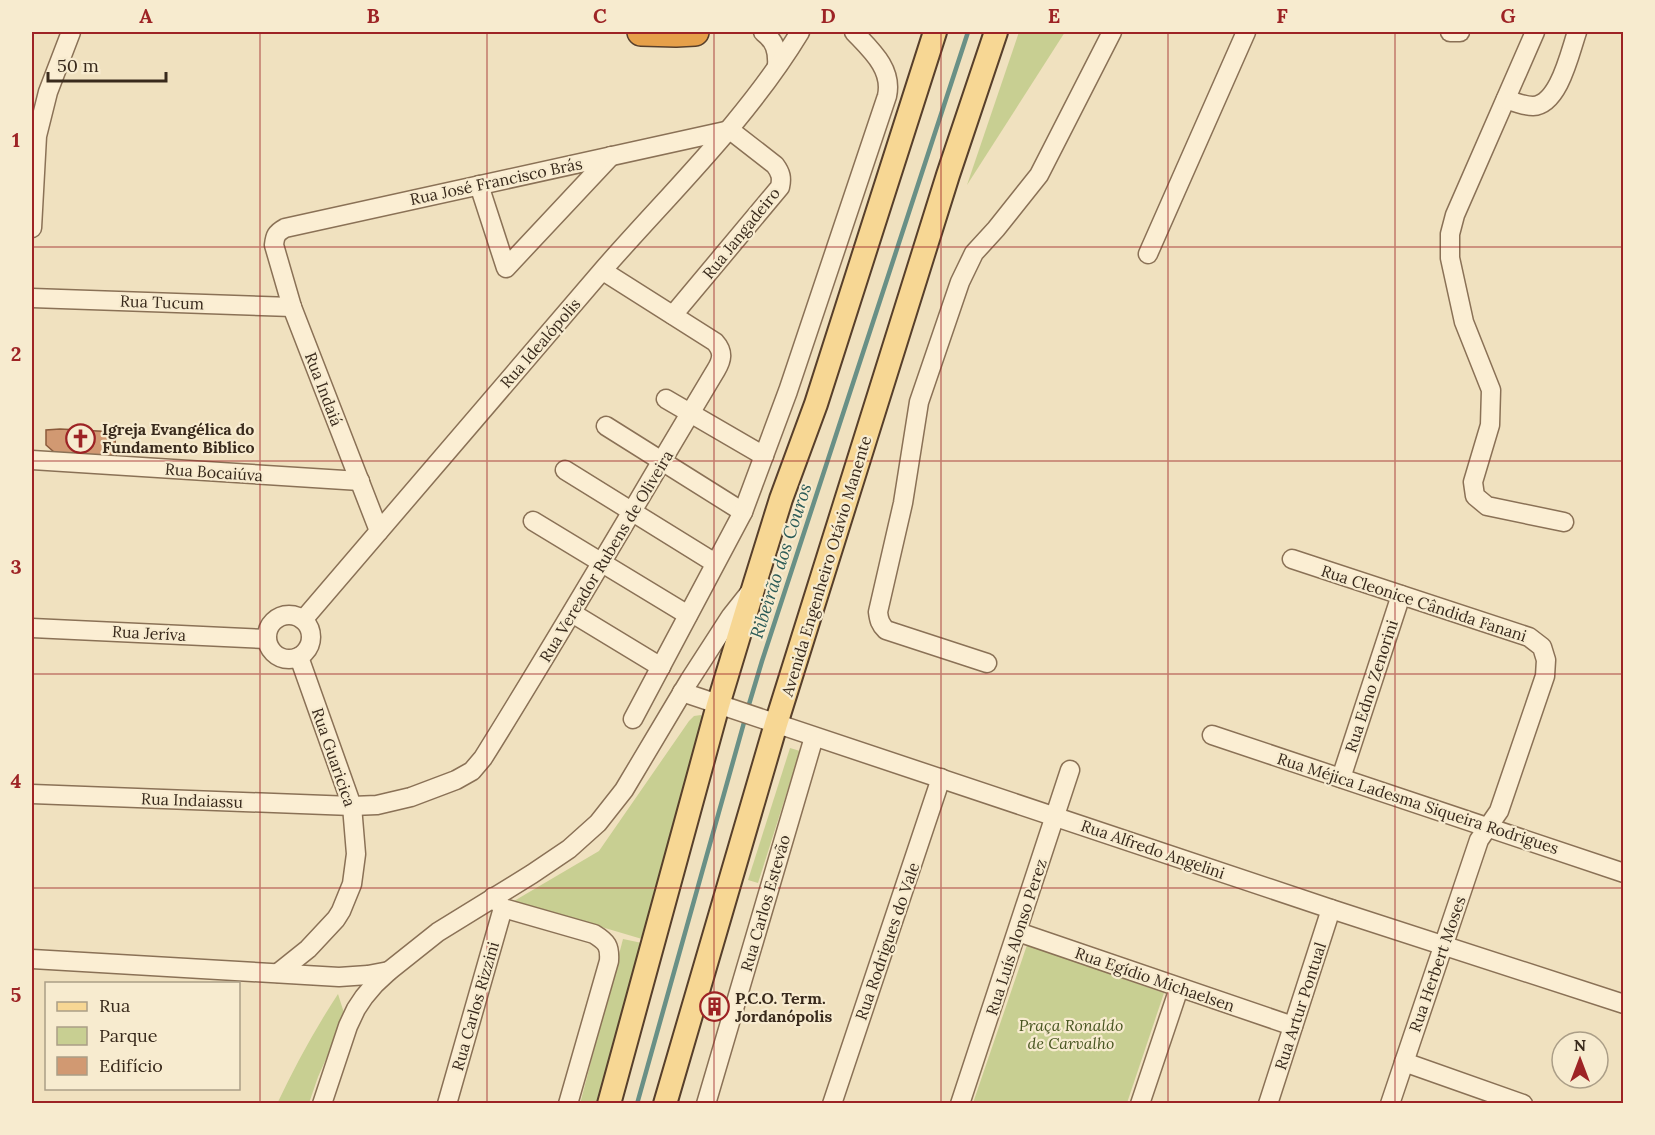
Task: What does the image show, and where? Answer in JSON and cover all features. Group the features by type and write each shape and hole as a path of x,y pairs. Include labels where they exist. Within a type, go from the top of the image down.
{"highway":[{"path":"641,32 695,32"}],"main road":[{"path":"609,1104 724,707 754,586 820,392 936,32"},
{"name":"Avenida Engenheiro Otávio Manente","path":"665,1104 769,722 996,32"}],"street":[{"path":"32,228 37,136 48,92 71,32"},
{"path":"763,32 775,45 777,66"},
{"name":"Rua Idealópolis","path":"303,620 603,271 730,130 800,32"},
{"path":"633,719 742,512 792,380 888,90 887,77 878,57 854,32"},
{"path":"987,663 886,630 879,620 878,612 903,503 919,402 960,282 974,253 1039,175 1112,32"},
{"path":"1148,254 1246,32"},
{"path":"1450,32 1460,32"},
{"path":"1535,32 1455,215 1450,234 1450,258 1464,322 1491,390 1490,425 1473,482 1475,495 1487,506 1564,522"},
{"path":"1506,99 1532,106 1549,100 1559,84 1577,32"},
{"name":"Rua José Francisco Brás","path":"274,245 278,232 285,228 730,130"},
{"name":"Rua Jangadeiro","path":"674,315 780,187 782,179 775,165 730,130"},
{"path":"479,185 506,268 611,156"},
{"name":"Rua Indaiá","path":"274,245 292,307 379,531"},
{"name":"Rua Vereador Rubens de Oliveira","path":"352,806 377,805 411,797 456,780 472,771 483,758 720,363 722,352 715,342 603,271"},
{"name":"Rua Tucum","path":"32,298 292,307"},
{"path":"666,399 764,456"},
{"path":"606,426 742,512"},
{"name":"Rua Bocaiúva","path":"32,460 360,481"},
{"path":"565,470 715,563"},
{"path":"533,521 688,615"},
{"name":"Rua Cleonice Cândida Fanani","path":"1292,560 1529,637 1542,647 1546,660 1545,676 1499,812 1489,827"},
{"path":"322,1104 351,1017 375,984 438,932 498,902 532,874 569,849 598,823 624,790 682,692 731,616 754,586"},
{"name":"Rua Edno Zenorini","path":"1341,778 1401,595"},
{"path":"572,613 661,667"},
{"path":"282,616 297,616 303,620 311,633 309,647 299,657 285,660 278,657 272,652 266,639 270,624 282,616"},
{"name":"Rua Jeríva","path":"32,628 266,639"},
{"name":"Rua Guaricica","path":"278,973 308,949 330,927 341,911 352,884 355,868 356,840 352,806 299,657"},
{"name":"Rua Alfredo Angelini","path":"682,692 1623,1004"},
{"name":"Rua Méjica Ladesma Siqueira Rodrigues","path":"1212,735 1623,873"},
{"name":"Rua Carlos Estevão","path":"706,1104 814,737"},
{"name":"Rua Luís Alonso Perez","path":"960,1104 1070,770"},
{"name":"Rua Rodrigues do Vale","path":"832,1104 941,778"},
{"name":"Rua Indaiassu","path":"32,794 352,806"},
{"name":"Rua Herbert Moses","path":"1390,1104 1479,840 1489,827"},
{"path":"498,902 594,934 606,942 608,947 609,961 568,1104"},
{"name":"Rua Carlos Rizzini","path":"447,1104 498,902"},
{"name":"Rua Artur Pontual","path":"1268,1104 1331,909"},
{"name":"Rua Egídio Michaelsen","path":"1018,932 1293,1026"},
{"path":"32,959 339,976 368,975 389,971"},
{"path":"339,976 351,987 357,1007"},
{"path":"1140,1104 1179,988"},
{"path":"1404,1062 1517,1103"}],"green space":[{"path":"1019,32 1065,32 967,185"},
{"path":"701,715 707,725 642,939 514,901 599,851 689,721 694,716"},
{"path":"790,748 800,751 758,883 748,880"},
{"path":"623,939 642,943 599,1103 580,1104"},
{"name":"Praça Ronaldo de Carvalho","path":"1027,945 1164,993 1127,1103 973,1103"},
{"path":"338,994 345,1016 309,1103 277,1104 306,1048"}],"building":[{"name":"Igreja Evangélica do Fundamento Biblico","path":"46,430 116,432 114,456 71,455 54,452 46,445"},
{"name":"P.C.O. Term. Jordanópolis","path":"710,1001 721,1003 716,1014 708,1012"}],"waterway":[{"name":"Ribeirão dos Couros","path":"747,711 968,32"},
{"name":"Ribeirão dos Couros","path":"637,1104 745,719"}],"place":[{"name":"Igreja Evangélica do Fundamento Biblico","path":"81,438"},
{"name":"P.C.O. Term. Jordanópolis","path":"714,1007"}]}
